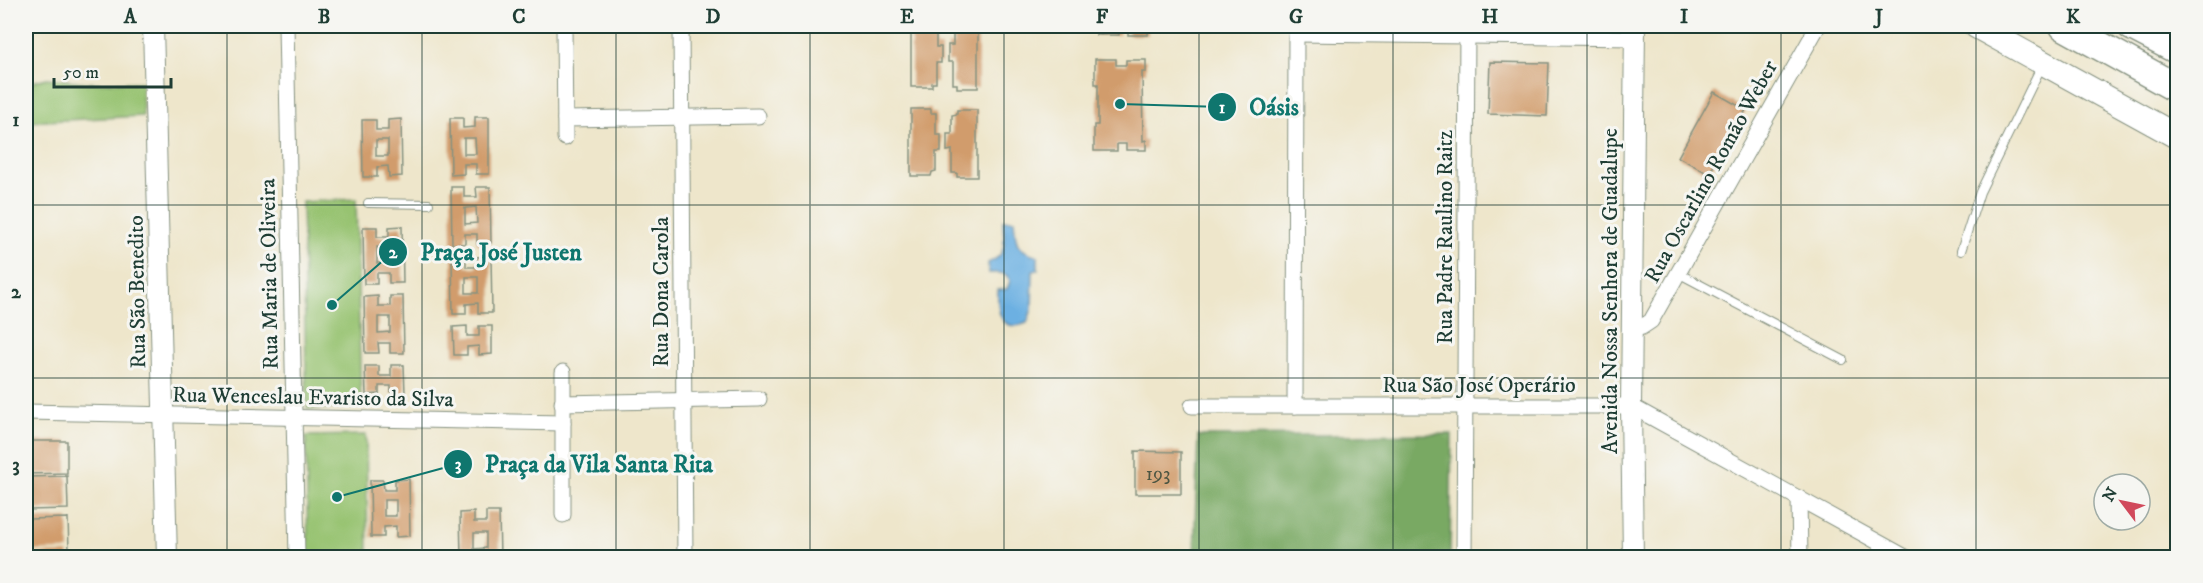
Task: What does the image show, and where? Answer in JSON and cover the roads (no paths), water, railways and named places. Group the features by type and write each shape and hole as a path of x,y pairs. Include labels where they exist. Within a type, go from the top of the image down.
{"highway":[{"path":"2064,26 2178,89"},
{"path":"2132,26 2178,50"}],"main road":[{"path":"1976,26 2178,136"}],"street":[{"name":"Rua São Benedito","path":"153,26 167,558"},
{"name":"Rua Maria de Oliveira","path":"286,26 297,558"},
{"path":"564,26 565,138"},
{"name":"Rua Dona Carola","path":"681,26 685,558"},
{"name":"Rua Oscarlino Romão Weber","path":"1632,330 1651,321 1818,26"},
{"path":"1295,406 1296,30 1635,32"},
{"name":"Rua Padre Raulino Raitz","path":"1464,558 1468,31"},
{"name":"Avenida Nossa Senhora de Guadalupe","path":"1633,558 1631,406 1635,32"},
{"path":"565,119 758,116"},
{"path":"563,372 563,515"},
{"path":"562,403 759,399"},
{"name":"Rua São José Operário","path":"1192,406 1631,406 1907,558"},
{"name":"Rua Wenceslau Evaristo da Silva","path":"26,412 563,423"},
{"path":"1799,498 1800,558"}],"lane":[{"path":"1961,250 1980,192 2043,63"},
{"path":"368,203 429,204"},
{"path":"1678,273 1843,360"}],"water":[{"path":"1003,220 1014,220 1016,240 1020,248 1038,256 1038,270 1033,271 1032,309 1027,323 1018,326 1005,323 999,312 998,290 1007,289 1009,278 1001,273 989,273 988,263 1000,255 1004,246"}],"place":[{"name":"Oásis","path":"1120,104"},
{"name":"Praça José Justen","path":"332,305"},
{"name":"Praça da Vila Santa Rita","path":"337,497"}]}
